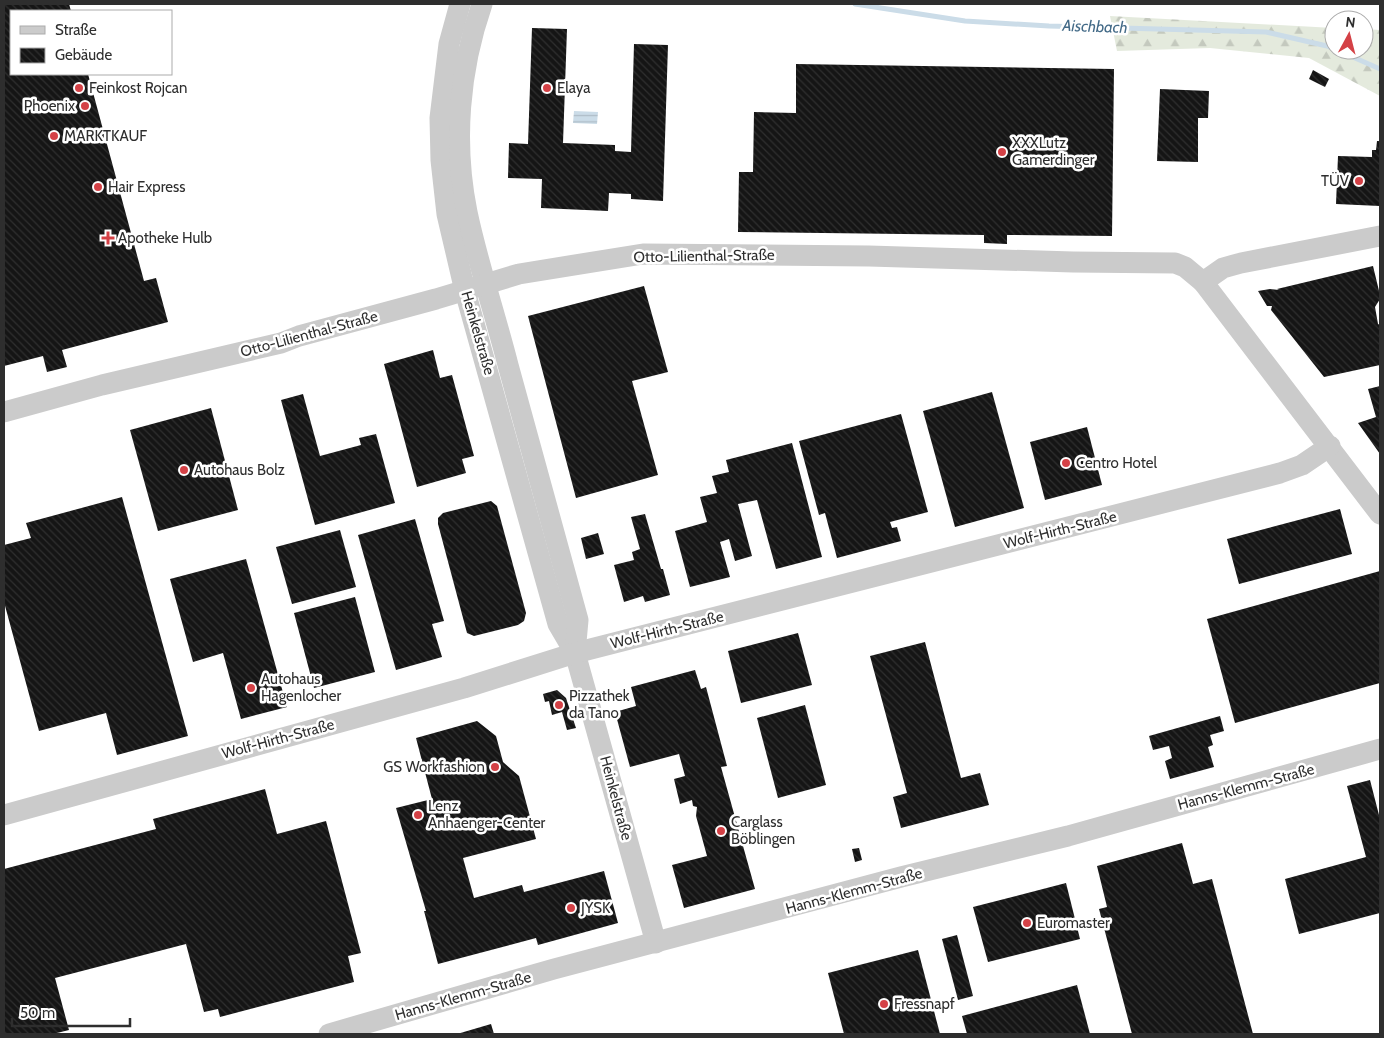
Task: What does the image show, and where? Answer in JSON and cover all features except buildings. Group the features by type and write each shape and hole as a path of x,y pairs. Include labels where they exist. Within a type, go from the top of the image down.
{"street":[{"name":"Heinkelstraße","path":"460,4 449,44 440,118 441,160 447,214 465,290 558,624 575,653 656,943"},
{"name":"Heinkelstraße","path":"482,4 469,48 462,83 460,151 467,210 478,260 578,620 575,653"},
{"path":"1380,236 1241,263 1224,268 1203,282 1380,514"},
{"name":"Otto-Lilienthal-Straße","path":"4,412 108,383 281,343 299,336 519,274 660,253 1175,263 1185,267 1203,282"},
{"name":"Wolf-Hirth-Straße","path":"4,815 464,688 575,653 1280,473 1302,465 1330,446"},
{"name":"Hanns-Klemm-Straße","path":"329,1034 554,969 901,877 1068,836 1380,749"}],"green space":[{"path":"1110,16 1324,27 1324,60 1374,60 1374,30 1380,30 1380,96 1309,58 1210,48 1117,51"}],"water":[{"path":"574,111 598,112 597,124 573,123"}],"waterway":[{"name":"Aischbach","path":"855,4 965,21 1049,26 1266,32 1324,45"},
{"name":"Aischbach","path":"1360,60 1380,69"}],"place":[{"name":"Feinkost Rojcan","path":"79,88"},
{"name":"Elaya","path":"547,88"},
{"name":"Phoenix","path":"85,106"},
{"name":"MARKTKAUF","path":"54,136"},
{"name":"XXXLutz Gamerdinger","path":"1002,152"},
{"name":"TÜV","path":"1359,181"},
{"name":"Hair Express","path":"98,187"},
{"name":"Apotheke Hulb","path":"108,238"},
{"name":"Centro Hotel","path":"1066,463"},
{"name":"Autohaus Bolz","path":"184,470"},
{"name":"Autohaus Hagenlocher","path":"251,688"},
{"name":"Pizzathek da Tano","path":"559,705"},
{"name":"GS Workfashion","path":"495,767"},
{"name":"Lenz Anhaenger-Center","path":"418,815"},
{"name":"Carglass Böblingen","path":"721,831"},
{"name":"JYSK","path":"571,908"},
{"name":"Euromaster","path":"1027,923"},
{"name":"Fressnapf","path":"884,1004"}]}
